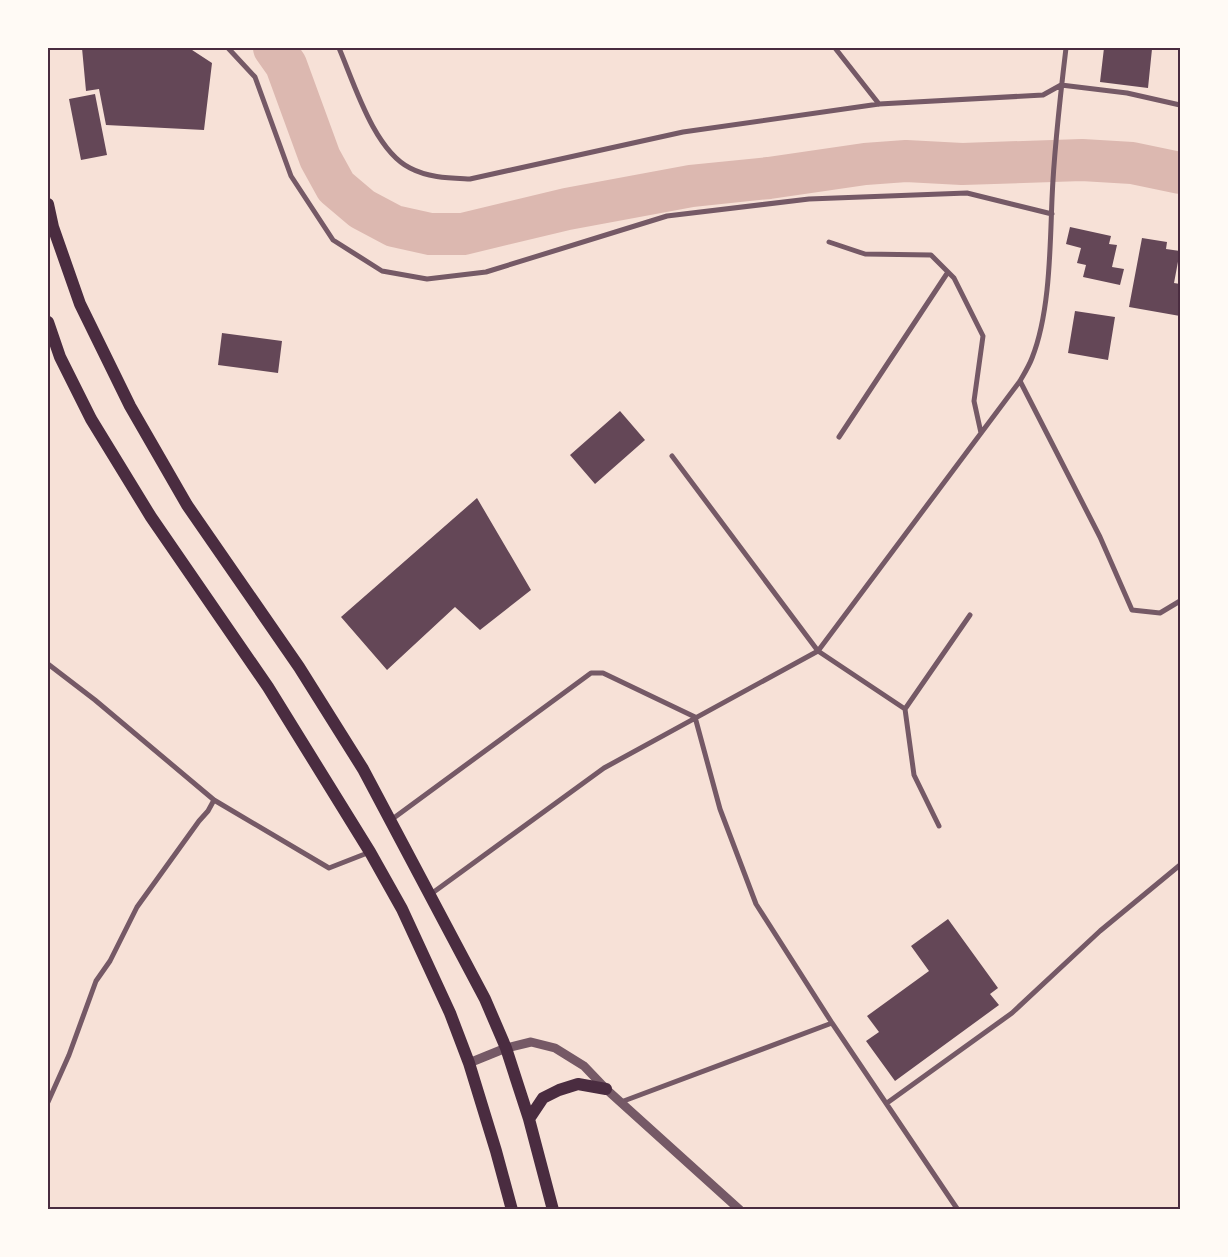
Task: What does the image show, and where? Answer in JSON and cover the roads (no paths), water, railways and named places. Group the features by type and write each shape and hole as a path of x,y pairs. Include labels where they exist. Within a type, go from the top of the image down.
{"main road":[{"path":"48,204 53,227 80,304 130,406 187,505 299,667 363,770 486,999 506,1048 529,1119 553,1210"},
{"path":"48,322 60,357 91,419 150,517 268,687 370,852 402,909 450,1013 469,1063 512,1210"},
{"path":"529,1119 543,1098 559,1090 578,1084 606,1089"}],"street":[{"path":"228,48 255,77 291,176 333,240 382,271 427,279 486,272 667,216 809,199 967,193 1052,214"},
{"path":"339,48 372,126 389,152 410,168 436,177 470,179 682,132 879,104 1043,96 1061,85 1128,92 1180,105"},
{"path":"835,48 879,104"},
{"path":"431,894 604,768 818,651 1020,381 1032,358 1040,333 1047,283 1060,95 1066,48"},
{"path":"828,242 865,254 931,255 954,278 983,336 974,401 981,433"},
{"path":"839,437 948,272"},
{"path":"1020,381 1100,537 1132,610 1160,613 1180,601"},
{"path":"672,456 818,651 905,709"},
{"path":"939,826 914,775 905,709 970,615"},
{"path":"48,664 95,700 214,800 329,868 370,852"},
{"path":"391,820 592,673 603,673 695,717 720,809 756,904 832,1023 958,1210"},
{"path":"48,1102 69,1055 96,981 110,960 137,907 208,811 214,800"},
{"path":"887,1103 1012,1013 1100,931 1180,865"},
{"path":"620,1102 832,1023"},
{"path":"469,1063 506,1048 531,1042 555,1048 584,1066 620,1102 740,1210"}],"waterway":[{"path":"274,48 286,65 320,158 336,187 362,209 394,226 430,234 463,234 567,209 691,186 769,178 865,164 906,161 962,164 1082,160 1132,163 1180,173"}]}
